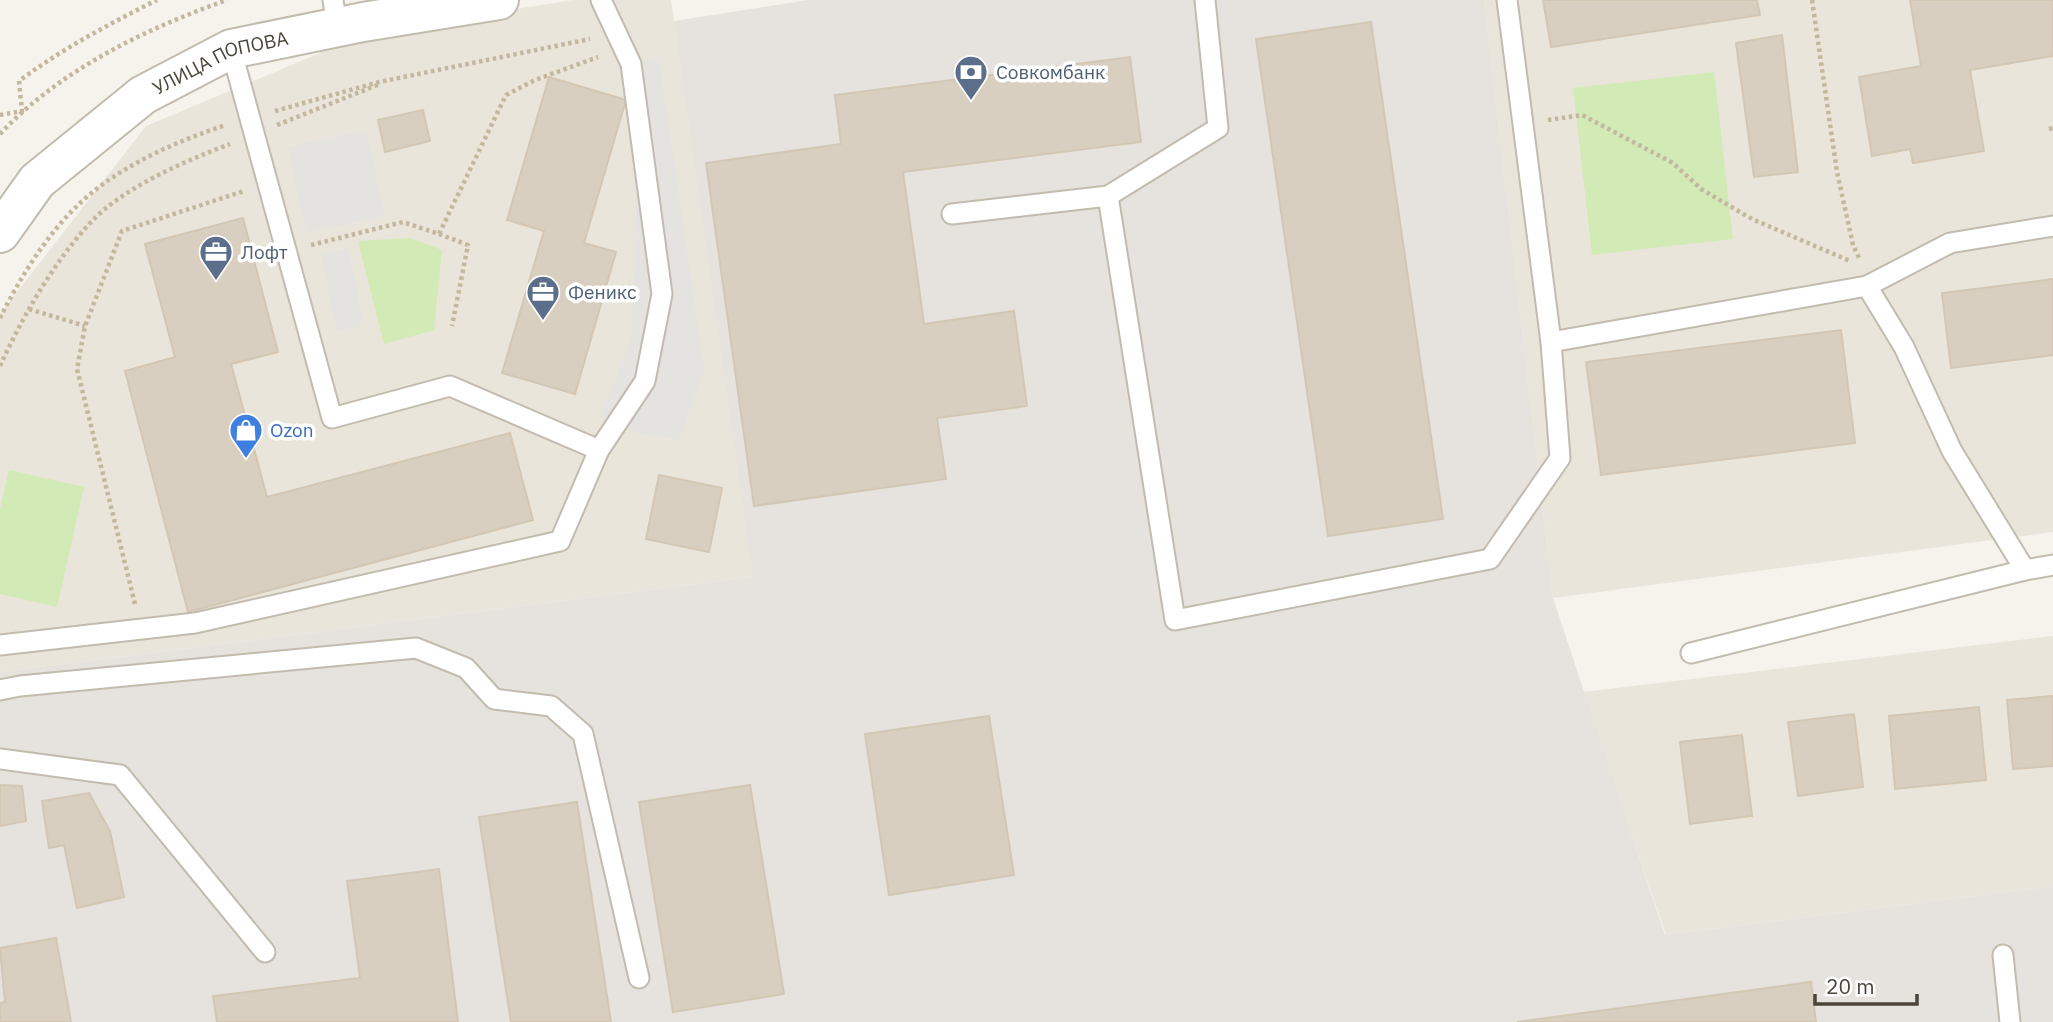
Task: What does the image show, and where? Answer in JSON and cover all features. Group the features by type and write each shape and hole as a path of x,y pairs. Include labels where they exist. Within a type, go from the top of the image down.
{"street":[{"name":"УЛИЦА ПОПОВА","path":"0,233 37,181 143,95 231,49 335,14 499,0"}],"lane":[{"path":"0,645 195,623 560,541 599,450 645,381 662,294 631,64 601,0"},
{"path":"952,214 1108,196 1218,128 1205,0"},
{"path":"1108,196 1175,620 1490,559 1560,458 1551,342 1507,0"},
{"path":"231,49 332,418 450,387 599,450"},
{"path":"1551,342 1867,286 1950,243 2053,226"},
{"path":"1867,286 1904,347 1952,451 2025,570"},
{"path":"1691,653 2053,565"},
{"path":"0,690 416,648 466,667 494,699 551,706 583,734 639,978"},
{"path":"0,759 120,775 265,952"},
{"path":"2003,955 2010,1022"}],"path":[{"path":"22,111 19,81 88,34 157,0"},
{"path":"0,134 22,111 101,57 186,15 227,0"},
{"path":"1523,124 1582,115 1673,163 1701,189 1752,219 1840,254 1866,270 1853,245 1837,172 1812,0"},
{"path":"439,234 506,95 535,80 624,49"},
{"path":"0,366 29,309 61,260 92,220 140,186 189,160 393,79"},
{"path":"0,115 22,111"},
{"path":"141,629 77,369 85,326 122,231 267,183"},
{"path":"286,251 403,222 468,245 452,326"},
{"path":"29,309 85,326"}],"shaded area":[{"path":"573,0 671,0 754,577 0,672 0,314 146,126 370,32"},
{"path":"808,0 1484,0 1553,598 1665,935 2053,886 2053,1022 0,1022 0,672 753,577 674,21"},
{"path":"1484,0 2053,0 2053,532 1553,598"},
{"path":"659,58 704,370 679,440 636,433 600,417 631,339 637,237 630,98 615,66"},
{"path":"366,130 385,216 306,233 288,147"},
{"path":"348,248 364,325 337,331 321,254"},
{"path":"2053,636 2053,886 1666,935 1583,692"}],"green space":[{"path":"1714,72 1733,239 1592,255 1573,88"},
{"path":"410,238 442,250 434,330 384,344 358,241"},
{"path":"9,470 84,487 57,607 0,594 0,509"}],"building":[{"path":"1543,0 1757,0 1760,15 1551,47"},
{"path":"1910,0 2053,0 2053,56 1970,70 1984,151 1913,163 1910,149 1872,156 1859,77 1921,66"},
{"path":"1371,22 1443,519 1328,536 1256,39"},
{"path":"1782,35 1798,172 1754,177 1736,43"},
{"path":"1130,57 1141,142 903,172 924,324 1014,311 1027,406 937,418 946,479 754,506 706,163 841,144 835,95"},
{"path":"549,77 626,100 584,243 616,252 575,394 502,373 544,231 507,220"},
{"path":"423,110 430,141 385,152 378,120"},
{"path":"243,218 278,352 231,364 267,497 510,433 533,520 188,612 125,371 175,357 145,244"},
{"path":"2053,279 2053,355 1951,368 1942,293"},
{"path":"1841,330 1855,443 1601,475 1586,362"},
{"path":"659,475 722,488 709,552 646,539"},
{"path":"2053,696 2053,766 2013,769 2007,700"},
{"path":"1979,707 1986,780 1895,789 1889,716"},
{"path":"1854,714 1863,787 1798,796 1788,722"},
{"path":"989,716 1014,875 889,895 865,734"},
{"path":"1742,735 1752,816 1690,824 1680,742"},
{"path":"0,785 22,786 26,821 0,826"},
{"path":"750,785 784,994 673,1012 639,802"},
{"path":"89,793 110,831 124,897 77,908 64,845 49,848 42,801"},
{"path":"577,802 611,1022 511,1022 479,817"},
{"path":"439,869 458,1022 217,1022 213,996 360,978 347,881"},
{"path":"56,938 71,1022 0,1022 0,1003 5,1002 0,948"},
{"path":"1811,982 1816,1022 1517,1022"}],"place":[{"name":"Совкомбанк","path":"971,102"},
{"name":"Лофт","path":"216,282"},
{"name":"Феникс","path":"543,322"},
{"name":"Ozon","path":"246,460"}]}
